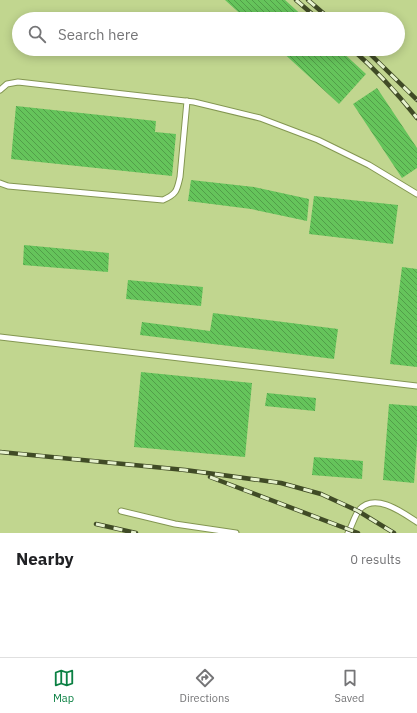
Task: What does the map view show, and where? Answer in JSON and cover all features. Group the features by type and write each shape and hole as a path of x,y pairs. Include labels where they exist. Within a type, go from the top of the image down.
{"lane":[{"path":"0,90 7,84 18,82 186,101 260,118 318,140 369,166 417,194"},
{"path":"0,182 8,186 163,200 173,196 178,188 180,177 186,101"},
{"path":"0,337 417,386"},
{"path":"348,533 358,511 365,505 380,502 417,522"},
{"path":"121,511 175,524 236,533"}],"building":[{"path":"225,0 285,0 298,12 238,12"},
{"path":"287,56 347,56 366,74 339,104"},
{"path":"377,88 417,148 417,168 402,178 353,104"},
{"path":"16,106 156,121 155,132 176,134 172,176 11,159"},
{"path":"191,180 254,187 309,199 307,221 251,209 188,201"},
{"path":"314,196 398,205 393,244 309,234"},
{"path":"24,245 109,253 108,272 23,265"},
{"path":"402,267 417,269 417,367 390,364"},
{"path":"128,280 203,287 201,306 126,299"},
{"path":"213,313 338,329 334,359 140,335 142,322 210,331"},
{"path":"141,372 252,383 245,457 134,447"},
{"path":"267,393 316,398 315,411 265,406"},
{"path":"389,404 417,406 417,443 414,483 383,480"},
{"path":"314,457 363,461 362,479 312,475"}],"railway":[{"path":"296,0 310,12"},
{"path":"308,0 322,12"},
{"path":"359,56 386,82 417,118"},
{"path":"372,56 417,100"},
{"path":"0,452 185,470 281,483 321,494 358,511 394,533"},
{"path":"210,477 358,533"},
{"path":"96,524 136,533"}]}
